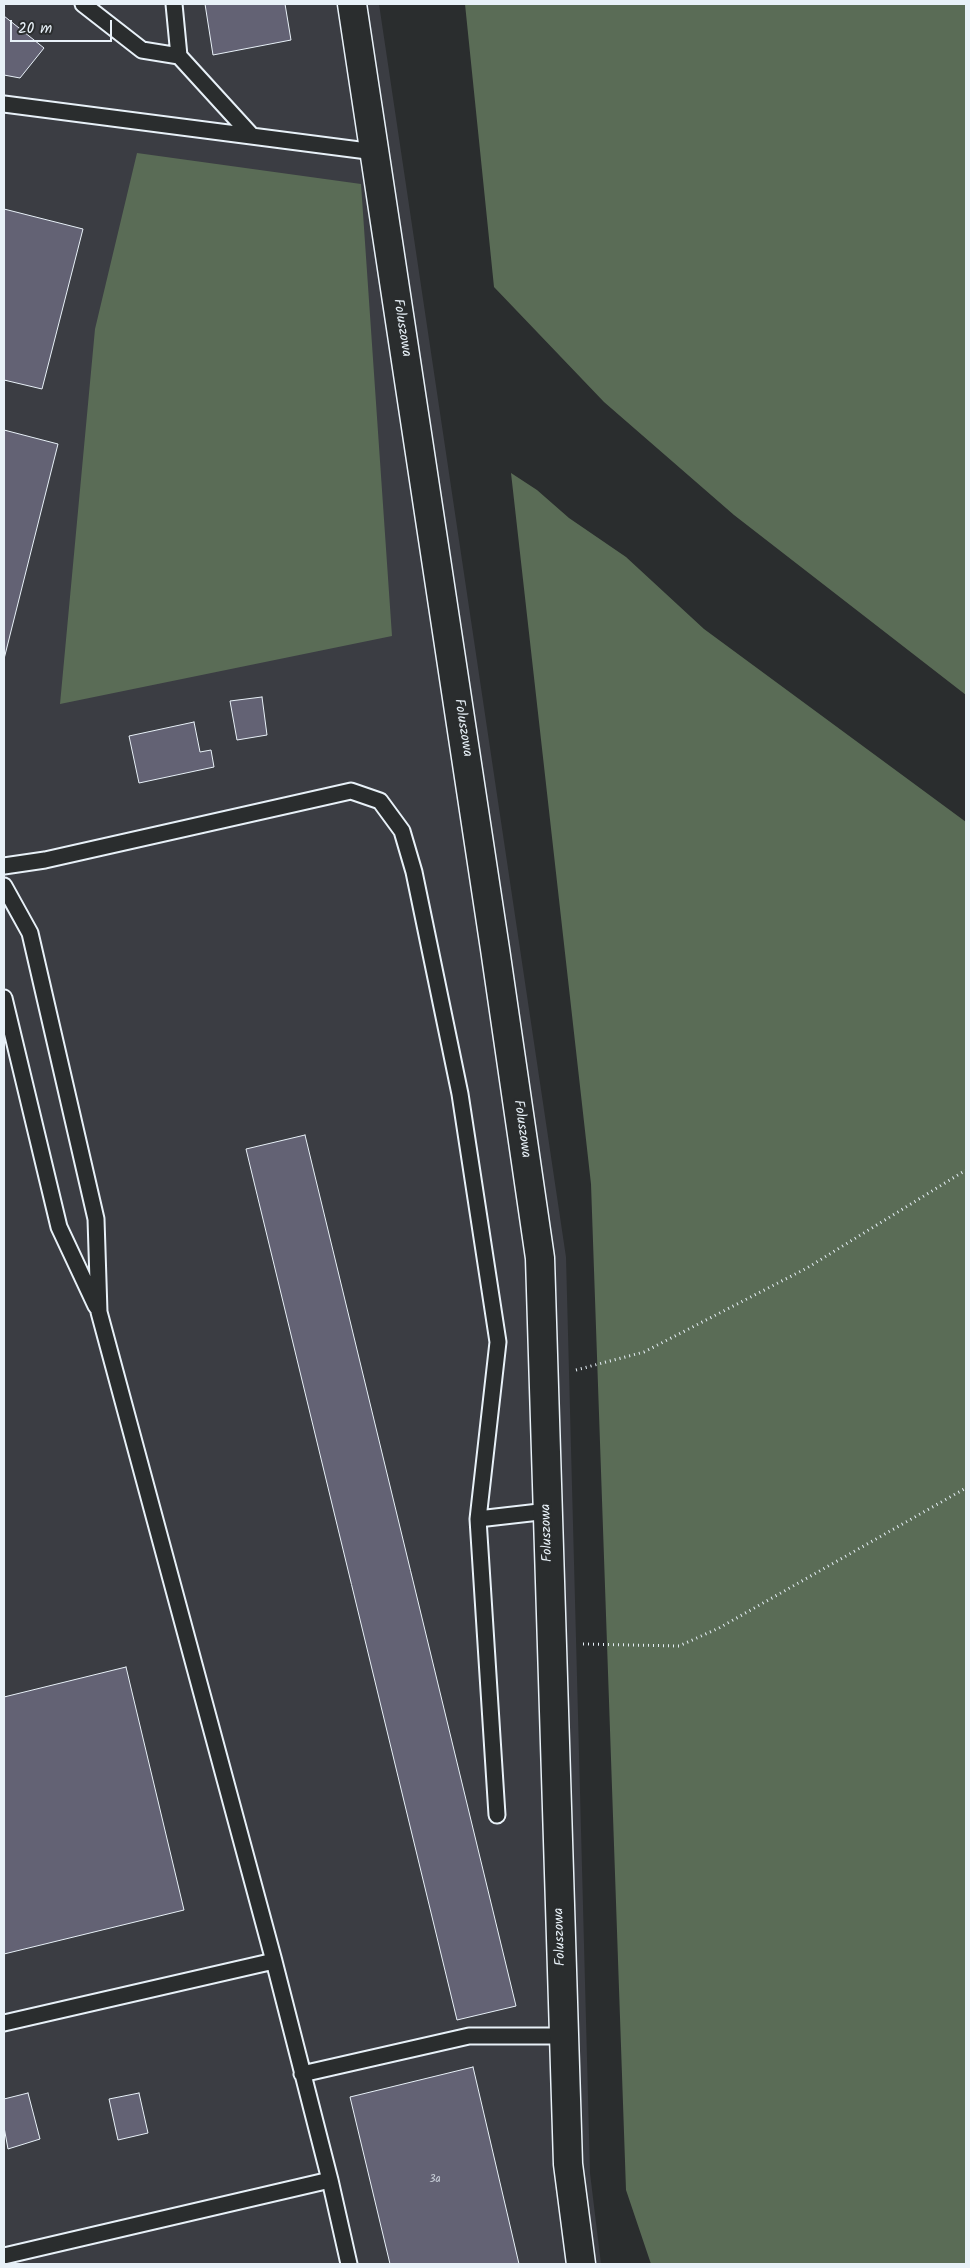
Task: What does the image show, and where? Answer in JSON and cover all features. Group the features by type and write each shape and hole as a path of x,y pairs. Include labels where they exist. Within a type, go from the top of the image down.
{"street":[{"name":"Foluszowa","path":"352,4 496,949 540,1258 568,2164 581,2264"}],"lane":[{"path":"83,4 142,50 179,56"},
{"path":"174,4 179,56 252,136"},
{"path":"4,104 375,152"},
{"path":"4,866 45,860 351,791 380,801 402,831 414,872 460,1094 498,1342 478,1519 497,1815"},
{"path":"4,886 30,933 96,1219 99,1312"},
{"path":"4,998 60,1227 99,1312 274,1961 330,2180 349,2264"},
{"path":"478,1519 548,1511"},
{"path":"4,2023 274,1961"},
{"path":"302,2074 469,2036 564,2036"},
{"path":"4,2256 330,2180"}],"path":[{"path":"544,1378 644,1352 807,1268 966,1170"},
{"path":"552,1644 679,1646 719,1628 966,1488"}],"shaded area":[{"path":"4,4 379,4 566,1257 590,2173 601,2264 4,2264"}],"green space":[{"path":"465,4 966,4 966,695 734,515 604,402 494,287"},
{"path":"137,153 361,184 392,636 60,704 95,329"},
{"path":"511,473 537,490 569,518 626,557 704,629 966,822 966,2264 651,2264 626,2190 591,1184"}],"building":[{"path":"205,4 285,4 291,40 213,55"},
{"path":"4,16 44,48 20,78 4,75"},
{"path":"4,209 83,229 42,389 4,380"},
{"path":"4,430 58,444 4,659"},
{"path":"262,697 267,735 237,740 230,701"},
{"path":"194,722 200,752 211,750 214,767 139,783 129,736"},
{"path":"305,1135 516,2006 457,2020 246,1149"},
{"path":"126,1667 184,1910 4,1954 4,1697"},
{"path":"473,2067 519,2264 390,2264 350,2097"},
{"path":"28,2093 40,2139 8,2149 4,2127 4,2099"},
{"path":"139,2093 148,2133 118,2140 109,2099"}]}
